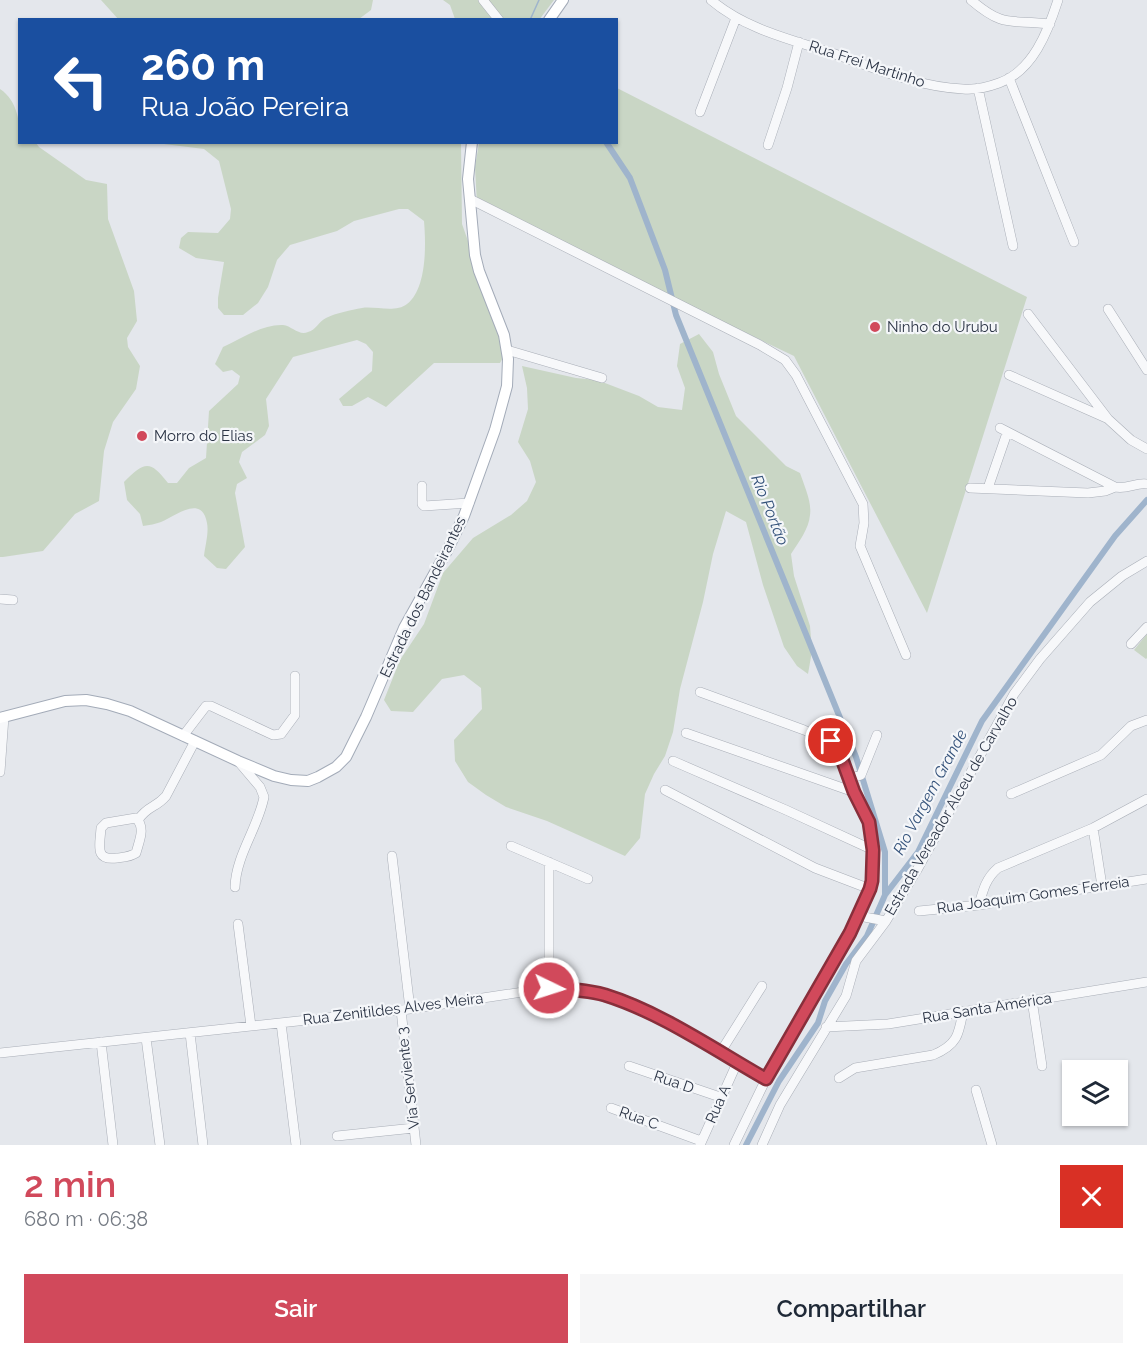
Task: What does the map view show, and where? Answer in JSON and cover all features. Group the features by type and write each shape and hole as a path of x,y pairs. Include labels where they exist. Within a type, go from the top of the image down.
{"main road":[{"path":"550,18 563,0"},
{"name":"Estrada dos Bandeirantes","path":"2,717 65,701 86,700 130,711 274,776 300,781 318,777 342,762 352,748 404,628 452,541 469,503 504,399 507,350 497,313 479,271 475,255 470,199 469,160 472,144"}],"street":[{"path":"483,0 497,18"},
{"name":"Rua Frei Martinho","path":"711,0 751,26 910,80 952,88 978,88 1009,78 1030,59 1050,24 1058,0"},
{"path":"971,0 986,13 1005,22 1050,24"},
{"path":"700,112 736,18"},
{"path":"768,145 799,42"},
{"path":"1009,78 1074,242"},
{"path":"978,88 1013,246"},
{"path":"470,199 785,360 796,375 863,504 864,523 860,546 906,655"},
{"path":"1108,309 1147,370"},
{"path":"1028,315 1108,419 1131,440 1147,449"},
{"path":"507,350 602,378"},
{"path":"1009,375 1108,419"},
{"path":"988,488 1004,431 1115,487 1122,489 1142,483 1147,484"},
{"path":"422,486 422,504 426,506 469,503"},
{"path":"970,488 1088,493 1115,487"},
{"name":"Estrada Vereador Alceu de Carvalho","path":"762,1145 780,1105 846,996 853,966 950,814 1005,709 1040,659 1090,602 1122,576 1147,561"},
{"path":"0,599 13,600"},
{"path":"1131,644 1147,627"},
{"path":"183,736 206,706 211,706 268,733 277,736 281,734 295,715 296,676"},
{"path":"700,692 831,741 856,777"},
{"path":"0,772 2,717"},
{"path":"1011,794 1101,755 1131,726 1147,720"},
{"path":"686,733 855,794"},
{"path":"734,1145 766,1079 863,916 870,889 873,850 869,822 855,794 856,777 877,735"},
{"path":"138,820 147,808 160,802 166,796 195,741"},
{"path":"235,887 237,867 264,797 260,787 238,761"},
{"path":"673,761 873,850"},
{"path":"665,790 815,868 870,889"},
{"path":"979,905 983,888 990,874 998,867 1093,828 1147,799"},
{"path":"138,820 141,834 134,855 108,859 103,857 100,852 103,825 138,820"},
{"path":"1093,828 1102,886"},
{"path":"511,846 588,879"},
{"name":"Via Serviente 3","path":"392,856 416,1145"},
{"path":"549,862 549,988"},
{"name":"Rua Joaquim Gomes Ferreia","path":"919,911 979,905 1147,879"},
{"path":"863,916 882,920"},
{"path":"238,924 251,1026"},
{"name":"Rua Santa América","path":"826,1027 888,1024 1147,982"},
{"path":"720,1053 762,986"},
{"name":"Rua Zenitildes Alves Meira","path":"0,1053 405,1010 549,988 584,991 623,1002 674,1027 766,1079"},
{"path":"1032,1000 1042,1066"},
{"path":"839,1078 855,1068 933,1055 943,1051 959,1034 963,1011"},
{"path":"281,1023 296,1145"},
{"path":"190,1033 203,1145"},
{"path":"146,1038 160,1145"},
{"path":"101,1042 113,1145"},
{"name":"Rua A","path":"700,1143 737,1063"},
{"name":"Rua D","path":"629,1066 720,1097"},
{"path":"976,1090 992,1145"},
{"name":"Rua C","path":"611,1108 700,1143"},
{"path":"337,1136 414,1128"}],"green space":[{"path":"101,0 373,0 371,10 360,18 117,18"},
{"path":"443,0 554,0 540,18 455,18 450,5"},
{"path":"0,89 11,100 17,113 18,144 37,144 86,180 107,184 108,219 134,291 137,321 127,338 128,347 140,366 136,389 113,422 104,451 99,501 75,514 43,551 0,557"},
{"name":"Ninho do Urubu","path":"618,89 1027,297 927,613 794,356 477,204 475,167 479,144 618,144"},
{"path":"164,144 461,144 462,224 503,340 505,354 500,363 434,363 386,407 368,397 352,406 343,406 339,399 372,371 373,352 366,344 357,340 293,357 266,399 269,426 265,435 242,452 239,462 247,478 237,484 235,493 245,547 226,569 217,568 204,556 207,523 200,509 187,509 161,522 143,526 140,514 127,500 124,482 137,470 147,466 156,470 168,483 177,483 189,468 206,458 209,411 238,384 240,376 232,370 223,372 215,364 223,347 275,325 283,325 305,333 311,331 324,319 339,313 362,308 391,309 407,304 414,297 422,277 425,253 424,221 408,209 399,209 354,221 337,231 290,245 277,260 268,287 258,303 243,315 224,315 218,308 218,298 224,262 196,258 179,248 181,238 188,232 218,233 230,219 231,209 219,161 204,149"},
{"path":"699,334 713,352 736,416 786,466 800,473 810,505 809,520 803,536 791,554 794,576 810,626 812,651 808,674 797,666 784,647 763,585 746,522 726,511 713,554 680,689 673,732 665,756 645,794 640,838 625,856 547,821 506,807 468,782 455,761 454,740 482,709 481,688 464,675 442,679 413,712 391,711 384,700 400,660 424,624 443,573 473,538 511,515 527,501 536,482 530,461 518,442 528,409 527,388 522,366 576,378 597,380 639,396 658,407 682,410 685,388 677,366 680,344"},
{"path":"1147,634 1147,658 1146,659 1134,650"}],"waterway":[{"name":"Rio Portão","path":"531,18 539,0"},
{"name":"Rio Portão","path":"607,144 630,178 665,270 676,315 856,757 885,852 885,895"},
{"name":"Rio Vargem Grande","path":"746,1145 779,1081 818,1023 825,1001 846,964 867,936 885,895 918,852 982,721 1115,536 1147,500"}],"place":[{"name":"Ninho do Urubu","path":"875,327"},
{"name":"Morro do Elias","path":"142,436"}],"route":[{"path":"549,988 603,994 623,1002 674,1027 766,1079 850,933 872,881 873,850 869,822 854,792 838,748 831,741"}]}
